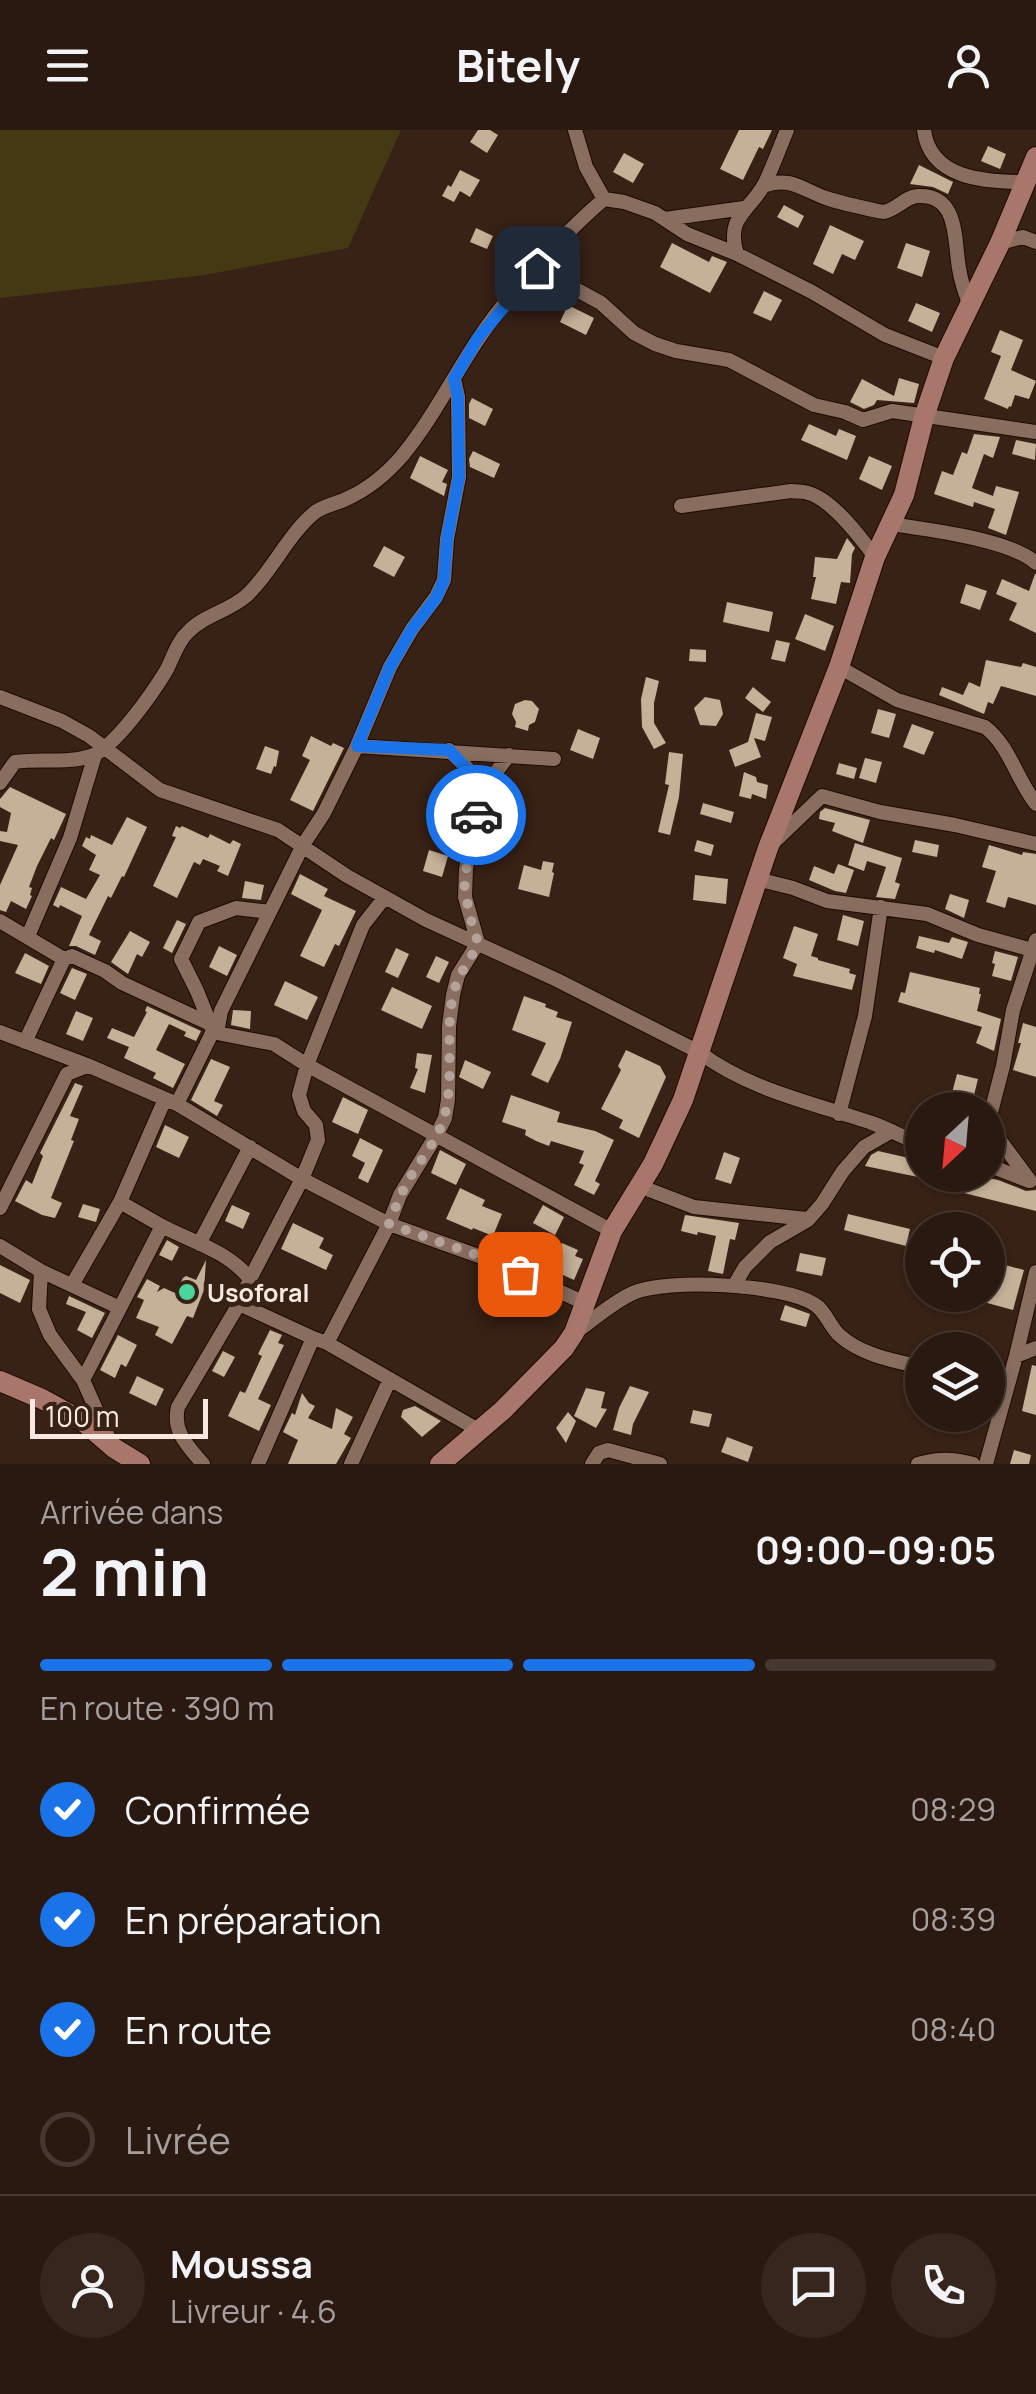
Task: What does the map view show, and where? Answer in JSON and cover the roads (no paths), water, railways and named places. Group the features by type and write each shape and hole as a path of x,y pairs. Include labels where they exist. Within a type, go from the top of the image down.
{"street":[{"path":"575,130 590,178 604,198"},
{"path":"738,254 734,229 744,208 763,186 787,130"},
{"path":"924,130 931,154 946,168 978,178 1025,182"},
{"path":"440,1464 480,1431 564,1348 586,1303 612,1231 652,1164 682,1100 768,848 875,557 904,495 944,358 1000,243 1036,157"},
{"path":"763,186 782,181 827,198 883,212 918,196 942,202 952,220 961,282 970,306"},
{"path":"28,936 70,838 100,751 136,715 182,638 191,628 249,593 291,536 316,511 346,499 402,456 478,338 580,220 604,198 640,207 687,234 738,254 812,292 885,334 944,358"},
{"path":"665,219 744,208"},
{"path":"1000,243 1030,240 1014,210"},
{"path":"537,268 600,302 634,333 656,344 728,360 814,405 863,420 892,411 1036,432"},
{"path":"454,379 458,397 459,477 444,580 390,667 324,813 303,845 221,1010 218,1033 274,1044 612,1231"},
{"path":"681,506 792,491 809,493 846,522 875,557"},
{"path":"891,524 964,535 1026,555 1036,564"},
{"path":"838,666 896,700 985,727 995,734 1036,804"},
{"path":"0,697 62,721 160,790 278,830 347,876 426,920 557,980 699,1052 740,1078 905,1137"},
{"path":"357,746 554,758"},
{"path":"449,750 481,792"},
{"path":"0,782 15,762 36,758 62,760 100,751"},
{"path":"258,1464 320,1340 389,1224 408,1180 444,1118 453,995 458,975 478,943 464,882 481,792 509,755"},
{"path":"768,848 822,796 1036,844"},
{"path":"757,879 827,901 928,914 978,935 1035,947 1012,1010 989,1120 992,1131 1033,1182"},
{"path":"204,1464 183,1441 175,1420 178,1408 239,1304 302,1180 318,1133 300,1095 307,1065 363,925 384,897"},
{"path":"839,1114 865,1016 881,907"},
{"path":"72,1285 212,1032 181,959 199,922 236,908 270,912"},
{"path":"0,922 64,959"},
{"path":"24,1042 64,959 72,956 208,1023"},
{"path":"0,1032 171,1102 302,1180 389,1224 488,1259 586,1303"},
{"path":"0,1208 4,1189 67,1074 88,1065"},
{"path":"735,1284 745,1267 770,1242 808,1220 864,1147 892,1131"},
{"path":"199,1244 250,1147"},
{"path":"1005,1171 1033,1182"},
{"path":"638,1186 694,1207 808,1220"},
{"path":"120,1202 228,1257 250,1279"},
{"path":"83,1380 162,1226"},
{"path":"0,1246 41,1271 120,1308"},
{"path":"41,1271 40,1310 50,1335 83,1380 114,1448"},
{"path":"986,1464 1036,1272"},
{"path":"574,1332 642,1290 735,1284 816,1305 840,1337 885,1359 905,1363"},
{"path":"239,1304 320,1340 480,1431"},
{"path":"1016,1356 1036,1348"},
{"path":"351,1464 390,1378"},
{"path":"0,1381 84,1422 140,1464"},
{"path":"592,1464 599,1453 608,1450 660,1464"},
{"path":"918,1464 934,1460 973,1464"}],"place":[{"name":"Usoforal","path":"187,1292"}]}
